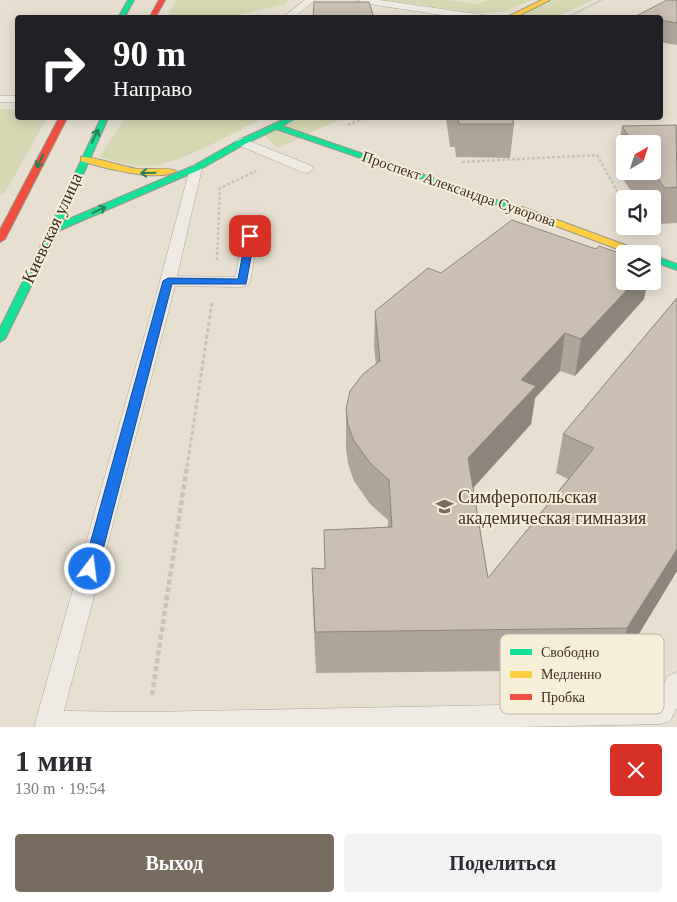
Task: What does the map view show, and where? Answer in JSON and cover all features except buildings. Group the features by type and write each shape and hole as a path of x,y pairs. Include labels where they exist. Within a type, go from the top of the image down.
{"main road":[{"path":"122,15 131,0"},
{"path":"154,15 162,0"},
{"path":"514,15 547,0"},
{"path":"0,239 4,225 62,120"},
{"name":"Киевская улица","path":"0,339 54,230 84,159 103,120"},
{"path":"54,230 196,168 242,142 289,120"},
{"name":"Проспект Александра Суворова","path":"276,126 481,195 617,245"},
{"path":"84,159 138,174 196,168"},
{"path":"661,261 677,267"}],"lane":[{"path":"290,15 311,0"},
{"path":"362,0 464,15"},
{"path":"0,99 15,99"},
{"path":"242,142 307,169"},
{"path":"196,168 168,281 48,725 610,714"},
{"path":"168,281 242,282 250,236"},
{"path":"664,707 677,683"}],"path":[{"path":"572,15 602,0"},
{"path":"462,162 596,155 616,190"},
{"path":"148,723 216,281 220,188 282,159"}],"green space":[{"path":"176,0 288,0 285,4 238,15 169,15"},
{"path":"386,0 447,0 478,4 487,0 531,0 503,12 479,13"},
{"path":"555,0 593,0 560,15 523,15"},
{"path":"0,109 15,109 15,120 46,120 6,191 0,196"},
{"path":"124,120 259,120 225,138 169,162 142,166 99,157"},
{"path":"297,120 339,120 278,148 264,135"}],"traffic: fast":[{"path":"123,15 131,0"},
{"path":"0,339 54,229 103,120"},
{"path":"54,229 196,168 242,142 288,120"},
{"path":"276,126 522,210"},
{"path":"661,261 677,267"}],"traffic: slow":[{"path":"514,15 547,0"},
{"path":"84,159 127,170 149,172 172,171"},
{"path":"522,210 617,245"}],"traffic: jam":[{"path":"154,15 162,0"},
{"path":"0,239 62,120"}],"place":[{"name":"Симферопольская академическая гимназия","path":"444,507"}],"route":[{"path":"90,569 168,281 242,282 250,236"}]}
